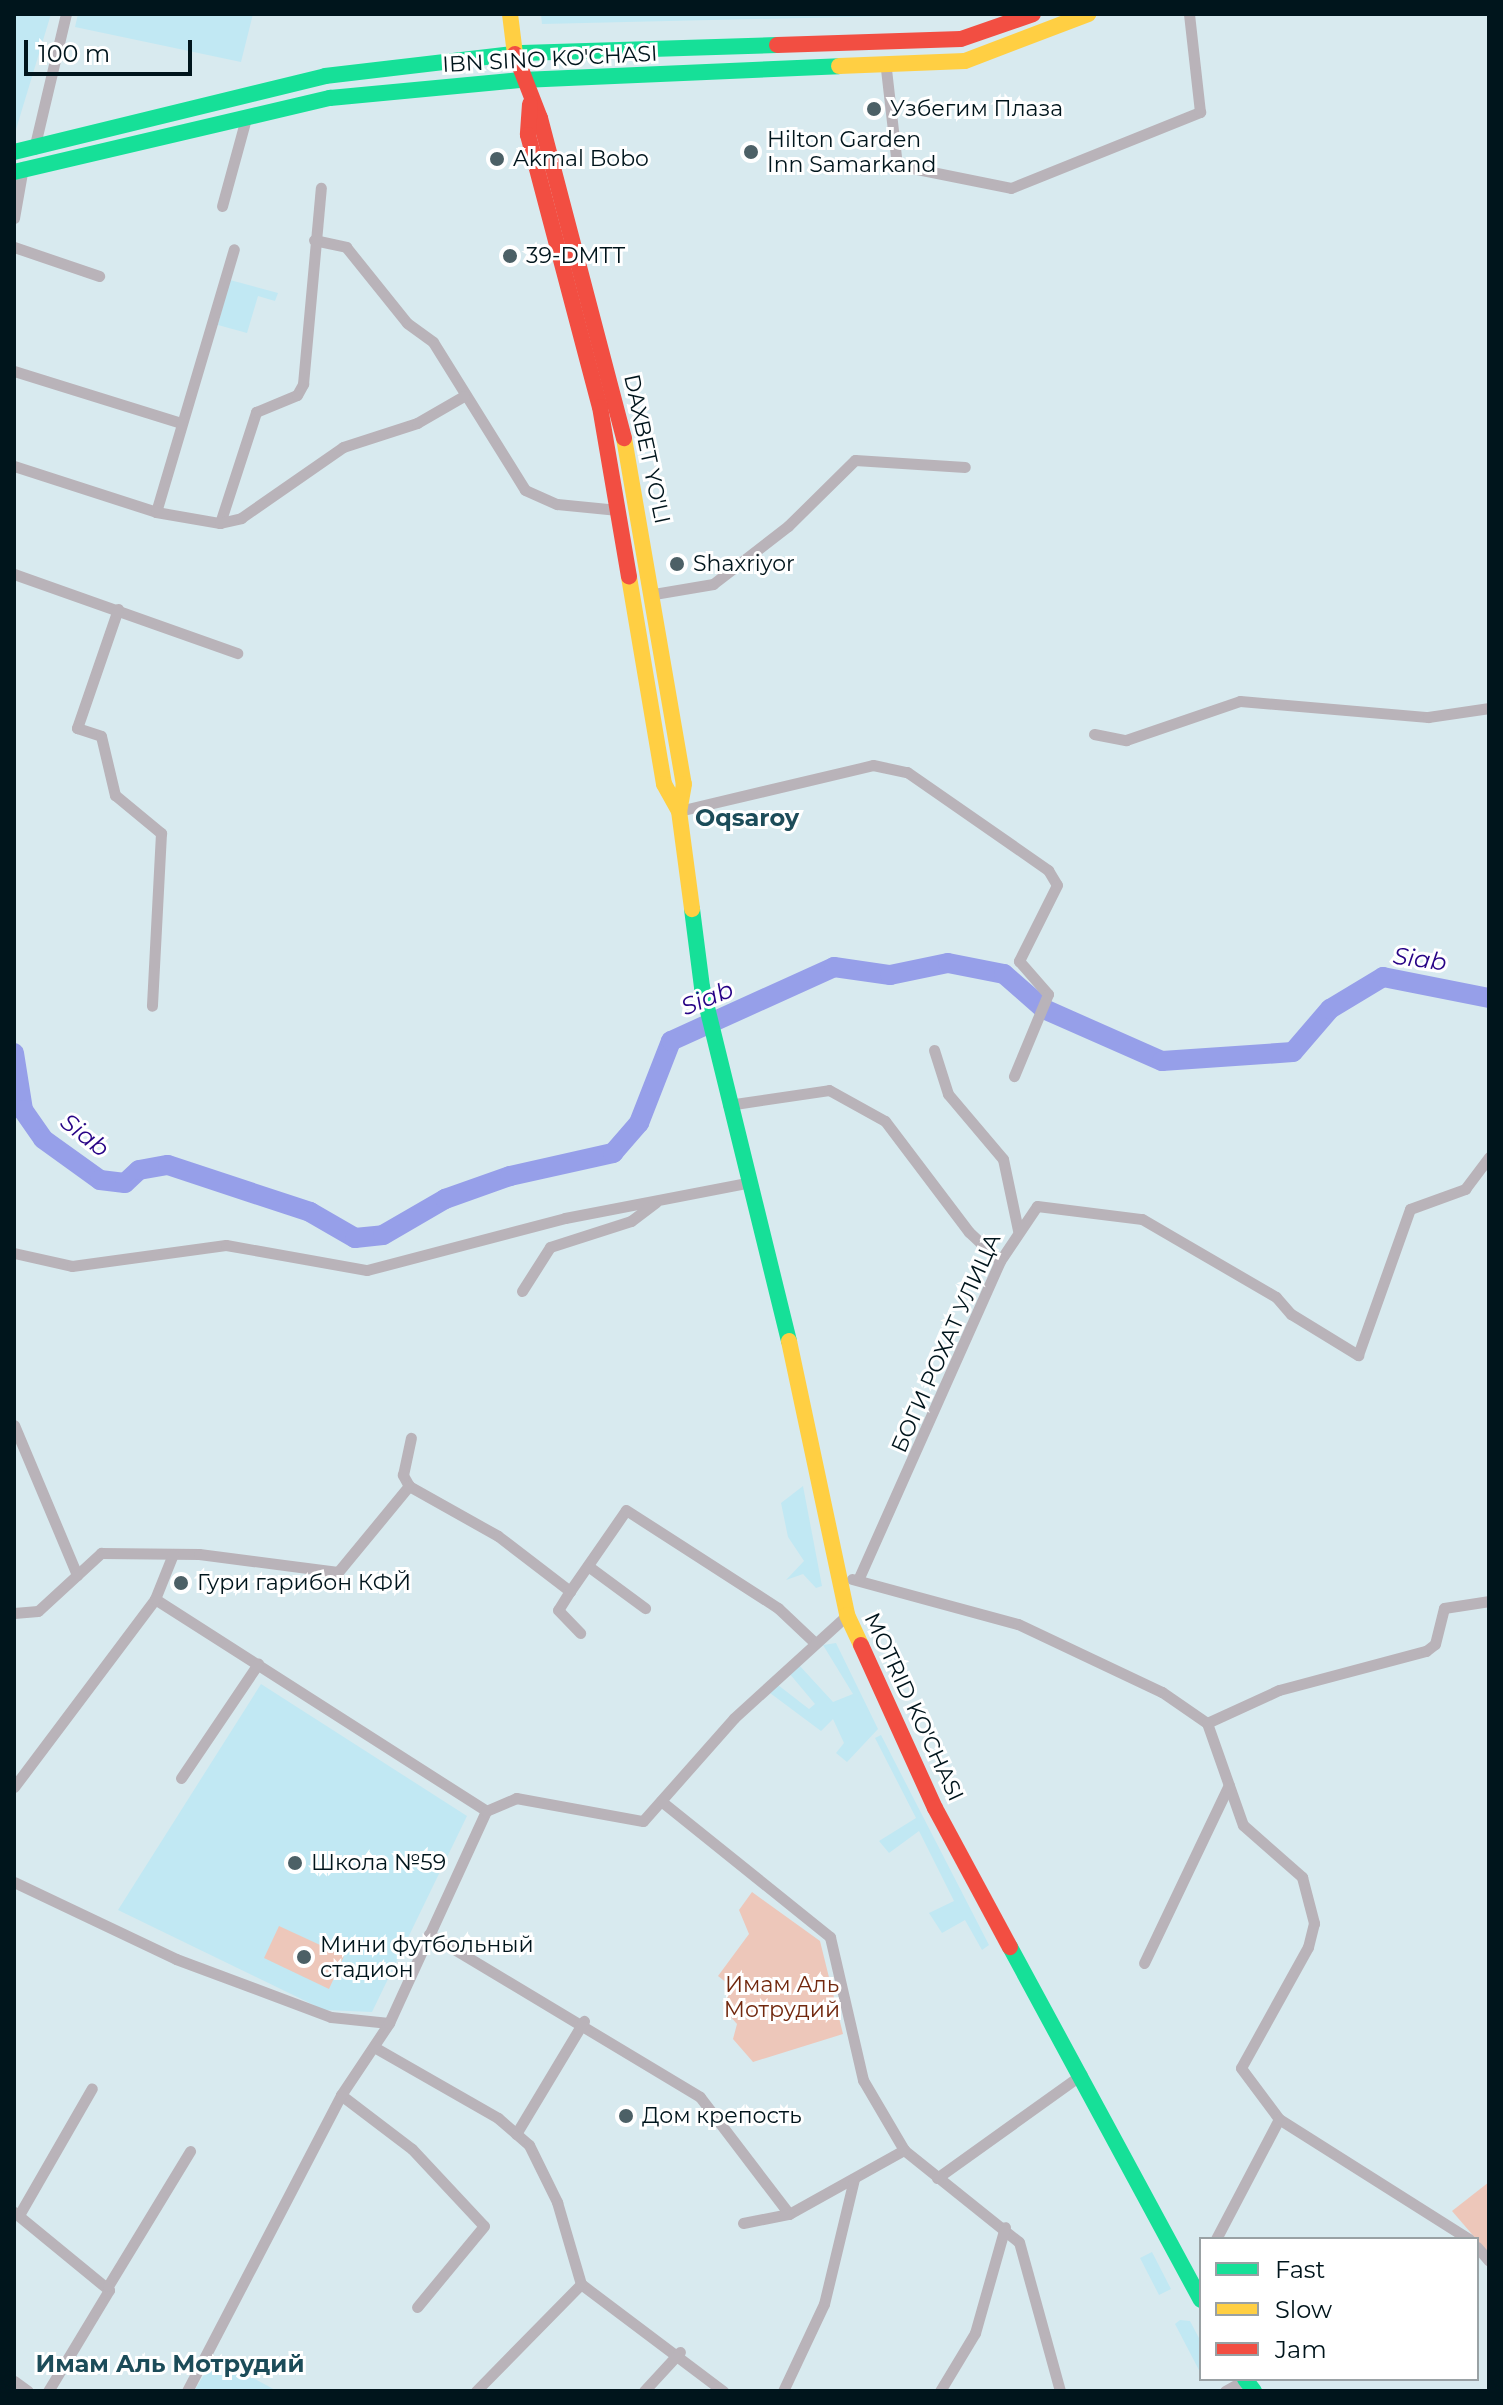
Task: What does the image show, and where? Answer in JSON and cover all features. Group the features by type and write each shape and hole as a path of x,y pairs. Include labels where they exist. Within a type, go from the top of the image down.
{"main road":[{"name":"DAXBET YO'LI","path":"510,14 522,80 530,104 540,118 617,399 654,594 684,784 679,811 702,987"},
{"name":"IBN SINO KO'CHASI","path":"14,152 325,76 515,54 961,39 1033,14"},
{"name":"IBN SINO KO'CHASI","path":"18,171 330,98 522,80 886,69 965,61 1088,14"},
{"name":"DAXBET YO'LI","path":"530,104 528,135 578,314 618,510 664,784 679,811"},
{"name":"MOTRID KO'CHASI","path":"702,987 746,1183 811,1432 847,1615 935,1808 1196,2277"}],"street":[{"path":"14,218 18,171 36,147 66,14"},
{"path":"886,69 897,165 1011,188 1200,112 1189,14"},
{"path":"222,206 246,118"},
{"path":"220,523 256,412 297,395 303,384 321,188"},
{"path":"314,240 346,247 364,265 407,323 433,342 525,490 557,504 618,510"},
{"path":"14,247 99,276"},
{"path":"156,512 234,249"},
{"path":"14,371 181,423"},
{"path":"14,466 156,512 220,523 241,518 343,447 417,423 464,396"},
{"path":"654,594 713,584 788,526 855,460 965,467"},
{"path":"14,574 237,653"},
{"path":"118,609 77,728 101,736 115,795 161,833 152,1006"},
{"path":"1094,734 1126,740 1240,701 1428,717 1489,708"},
{"path":"679,811 774,793 851,765 907,772 1055,877 1052,896 1019,948 1019,961 1048,994 1014,1076"},
{"path":"934,1050 948,1094 1003,1159 1018,1230"},
{"path":"728,1105 829,1090 873,1114 1000,1261"},
{"name":"БОГИ РОХАТ УЛИЦА","path":"858,1580 1000,1261 1037,1206 1142,1219 1276,1297 1291,1314 1358,1355 1410,1209 1465,1189 1489,1157"},
{"path":"14,1253 72,1266 226,1245 348,1272 659,1199 746,1183"},
{"path":"522,1291 550,1247 631,1221 659,1199"},
{"path":"14,1425 77,1575"},
{"path":"411,1438 403,1475 409,1486 498,1536 570,1591"},
{"path":"14,1613 38,1611 101,1553 173,1554 338,1572 409,1486"},
{"path":"580,1633 558,1610 626,1510 778,1608 815,1643"},
{"path":"14,1786 155,1599 173,1554"},
{"path":"588,1566 645,1608"},
{"path":"839,1576 1018,1624 1162,1692 1207,1723 1243,1825 1309,1889 1308,1947 1241,2068 1279,2119 1466,2237"},
{"path":"155,1599 486,1811"},
{"path":"1207,1723 1279,1690 1426,1651 1435,1644 1444,1608 1489,1601"},
{"path":"187,2391 341,2095 389,2023 486,1811 516,1798 643,1821 734,1718 847,1615"},
{"path":"181,1778 258,1664"},
{"path":"1144,1963 1229,1785"},
{"path":"661,1801 830,1937 863,2080 904,2150 1005,2227 1019,2242 1060,2391"},
{"path":"14,1882 190,1964 331,2017 389,2023"},
{"path":"429,1934 584,2021 717,2111 789,2214"},
{"path":"516,2134 584,2021"},
{"path":"374,2047 516,2134 547,2174 581,2284 680,2352 723,2391"},
{"path":"937,2178 1082,2074"},
{"path":"92,2088 17,2214 108,2286"},
{"path":"341,2095 412,2149 484,2226 417,2307"},
{"path":"1217,2237 1279,2119"},
{"path":"743,2223 789,2214 904,2150"},
{"path":"48,2391 106,2301 108,2286 190,2151"},
{"path":"783,2391 824,2304 854,2179"},
{"path":"940,2391 975,2333 1005,2227"},
{"path":"476,2391 581,2284"},
{"path":"644,2391 680,2352"},
{"path":"14,2381 28,2391"}],"shaded area":[{"path":"14,14 51,14 14,136"},
{"path":"78,14 253,14 241,62 75,27"},
{"path":"541,14 973,14 542,24"},
{"path":"230,280 278,293 275,301 258,296 247,333 218,325"},
{"path":"803,1486 822,1586 816,1588 803,1574 786,1580 804,1561 788,1537 781,1503"},
{"path":"836,1643 878,1729 847,1762 836,1753 844,1743 833,1719 821,1731 770,1693 778,1685 809,1709 815,1704 789,1673 799,1665 833,1702 853,1694 823,1645"},
{"name":"Школа №59","path":"261,1684 467,1816 372,2012 324,2010 118,1910"},
{"path":"881,1735 989,1945 982,1950 965,1920 942,1933 929,1913 954,1901 919,1831 889,1853 879,1841 916,1818 875,1738"},
{"path":"1152,2252 1171,2289 1159,2295 1140,2258"},
{"path":"1180,2320 1190,2321 1199,2338 1199,2370 1175,2324"},
{"path":"215,2357 277,2391 194,2391"}],"green space":[{"name":"Имам Аль Мотрудий","path":"752,1892 820,1941 843,2034 753,2062 733,2039 737,2024 723,2008 732,1987 718,1976 749,1934 739,1910"},
{"name":"Мини футбольный стадион","path":"279,1926 344,1956 329,1989 264,1958"},
{"path":"1489,2182 1489,2254 1479,2242 1479,2237 1474,2237 1452,2211"}],"waterway":[{"name":"Siab","path":"14,1053 23,1110 43,1139 100,1180 125,1183 139,1170 168,1165 310,1212 355,1238 383,1235 445,1199 510,1176 613,1153 639,1123 671,1041 834,967 890,975 948,963 1004,974 1044,1009 1162,1061 1293,1052 1330,1009 1383,977 1489,998"}],"traffic: fast":[{"path":"14,152 325,76 522,53 777,45"},
{"path":"14,172 330,98 522,80 839,66"},
{"path":"692,909 702,987 789,1341"},
{"path":"1010,1947 1199,2296"},
{"path":"1246,2381 1254,2391"}],"traffic: slow":[{"path":"510,14 515,54"},
{"path":"839,66 965,61 1088,14"},
{"path":"624,438 684,784 679,811 692,909"},
{"path":"629,577 664,784 679,811"},
{"path":"789,1341 847,1615 861,1645"}],"traffic: jam":[{"path":"777,45 961,39 1033,14"},
{"path":"515,54 540,118 624,438"},
{"path":"530,104 528,135 600,407 629,577"},
{"path":"861,1645 935,1808 1010,1947"}],"place":[{"name":"Узбегим Плаза","path":"874,109"},
{"name":"Hilton Garden Inn Samarkand","path":"751,152"},
{"name":"Akmal Bobo","path":"497,159"},
{"name":"39-DMTT","path":"510,256"},
{"name":"Shaxriyor","path":"677,564"},
{"name":"Гури гарибон КФЙ","path":"181,1583"},
{"name":"Школа №59","path":"295,1863"},
{"name":"Мини футбольный стадион","path":"304,1957"},
{"name":"Дом крепость","path":"626,2116"}],"district":[{"name":"Oqsaroy","path":"747,818"},
{"name":"Имам Аль Мотрудий","path":"170,2364"}]}
